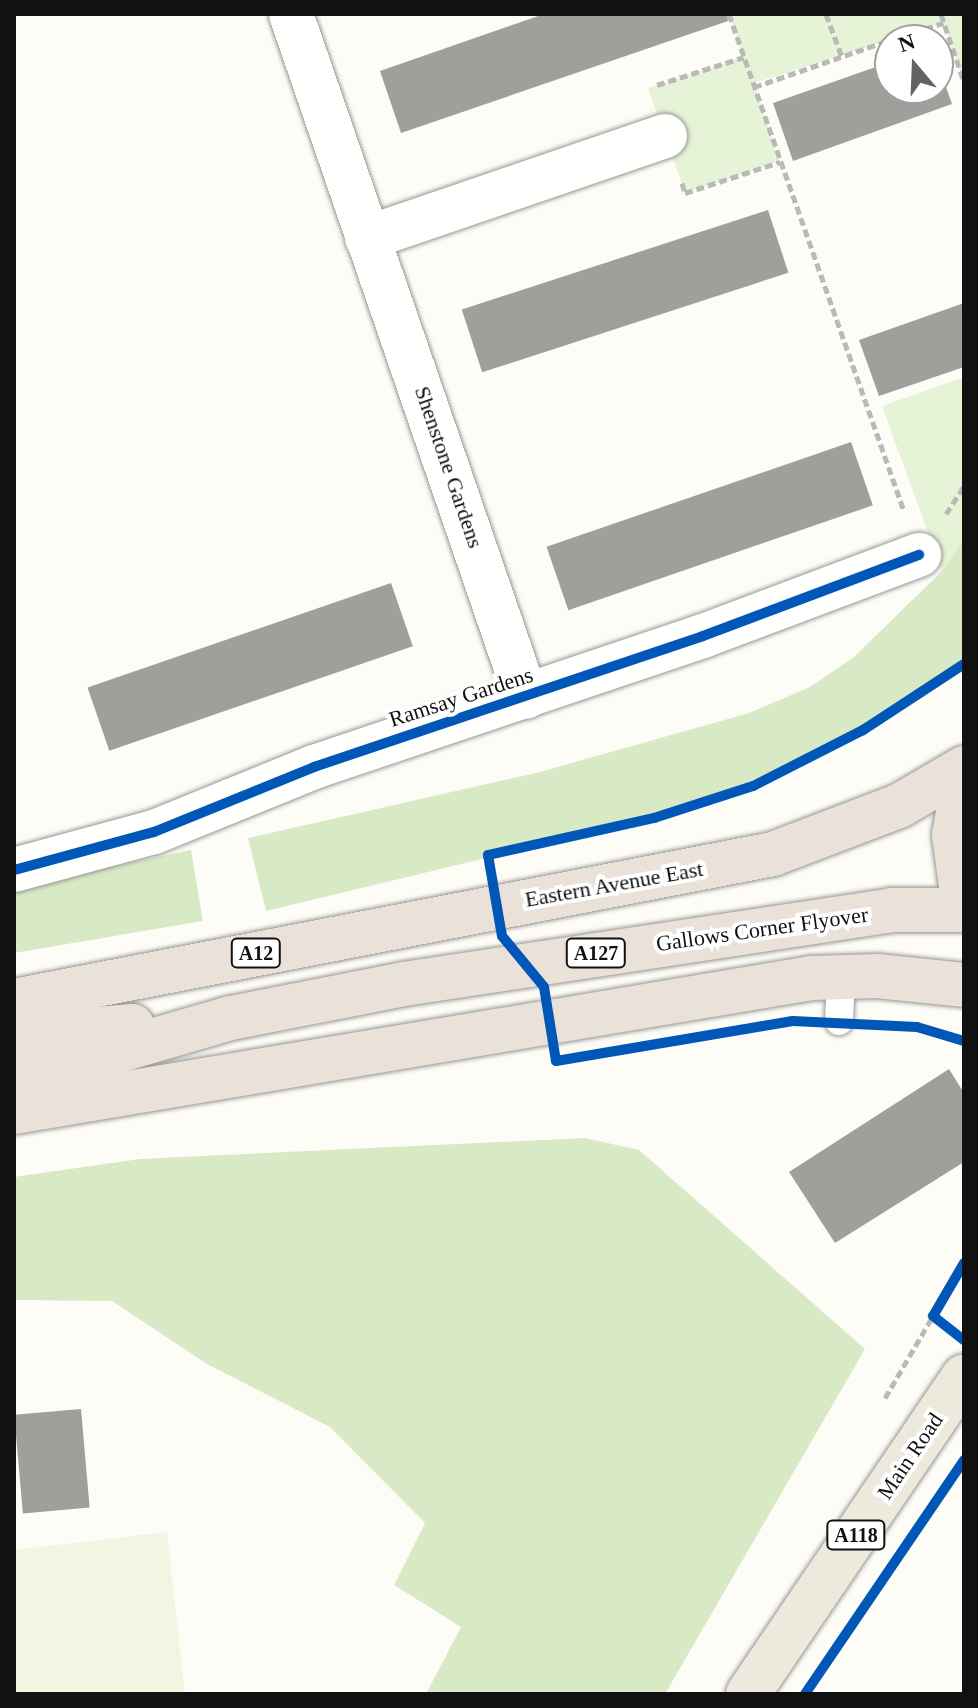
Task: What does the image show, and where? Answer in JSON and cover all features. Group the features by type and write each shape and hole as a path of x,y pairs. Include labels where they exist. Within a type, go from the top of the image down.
{"highway":[{"name":"Eastern Avenue East","path":"14,1001 773,854 887,811 964,768"},
{"path":"964,779 954,835 964,909"},
{"name":"Gallows Corner Flyover","path":"231,1018 404,984 703,936 892,910 964,909"},
{"path":"14,1112 841,976 964,985"},
{"name":"A127","path":"14,1036 231,1018"},
{"name":"A127","path":"14,1081 231,1018"}],"main road":[{"name":"Main Road","path":"748,1694 964,1376"}],"street":[{"name":"Shenstone Gardens","path":"291,14 526,697"},
{"path":"367,238 665,136"},
{"name":"Ramsay Gardens","path":"14,870 154,832 314,767 526,697 919,555"}],"lane":[{"path":"839,1021 841,976"}],"path":[{"path":"729,14 919,555"},
{"path":"826,14 842,57"},
{"path":"941,14 964,82"},
{"path":"754,87 874,46"},
{"path":"744,57 648,88 685,193 780,162"},
{"path":"939,1320 933,1316 941,1303"}],"green space":[{"path":"729,14 964,14 964,82 954,54 954,24 874,24 874,45 754,83 780,162 685,193 648,88 743,57"},
{"path":"964,377 964,540 942,571 882,406"},
{"path":"964,540 964,664 810,761 661,816 266,911 248,838 540,772 749,713 810,687 854,657 942,571"},
{"path":"191,850 203,921 14,953 14,887"},
{"path":"585,1138 639,1150 865,1349 665,1694 426,1694 461,1627 394,1585 425,1523 330,1427 207,1364 112,1301 14,1300 14,1177 140,1159"},
{"path":"167,1532 185,1694 14,1694 14,1550"}],"building":[{"path":"544,14 727,14 728,21 401,133 380,71"},
{"path":"874,68 874,104 952,104 793,161 773,103"},
{"path":"768,210 788,273 482,372 462,310"},
{"path":"964,303 964,367 879,396 859,340"},
{"path":"851,442 873,505 568,610 547,547"},
{"path":"391,583 413,646 109,751 87,688"},
{"path":"949,1069 964,1093 964,1162 835,1243 789,1172"},
{"path":"81,1409 90,1508 23,1513 14,1415"}],"cycle path":[{"path":"14,870 154,832 314,767 703,636 919,555"},
{"path":"964,664 863,730 753,786 654,818 488,855 502,936 544,987 556,1061 793,1021 917,1027 964,1041"},
{"path":"964,1263 933,1316 964,1340"},
{"path":"805,1694 964,1460"}]}
